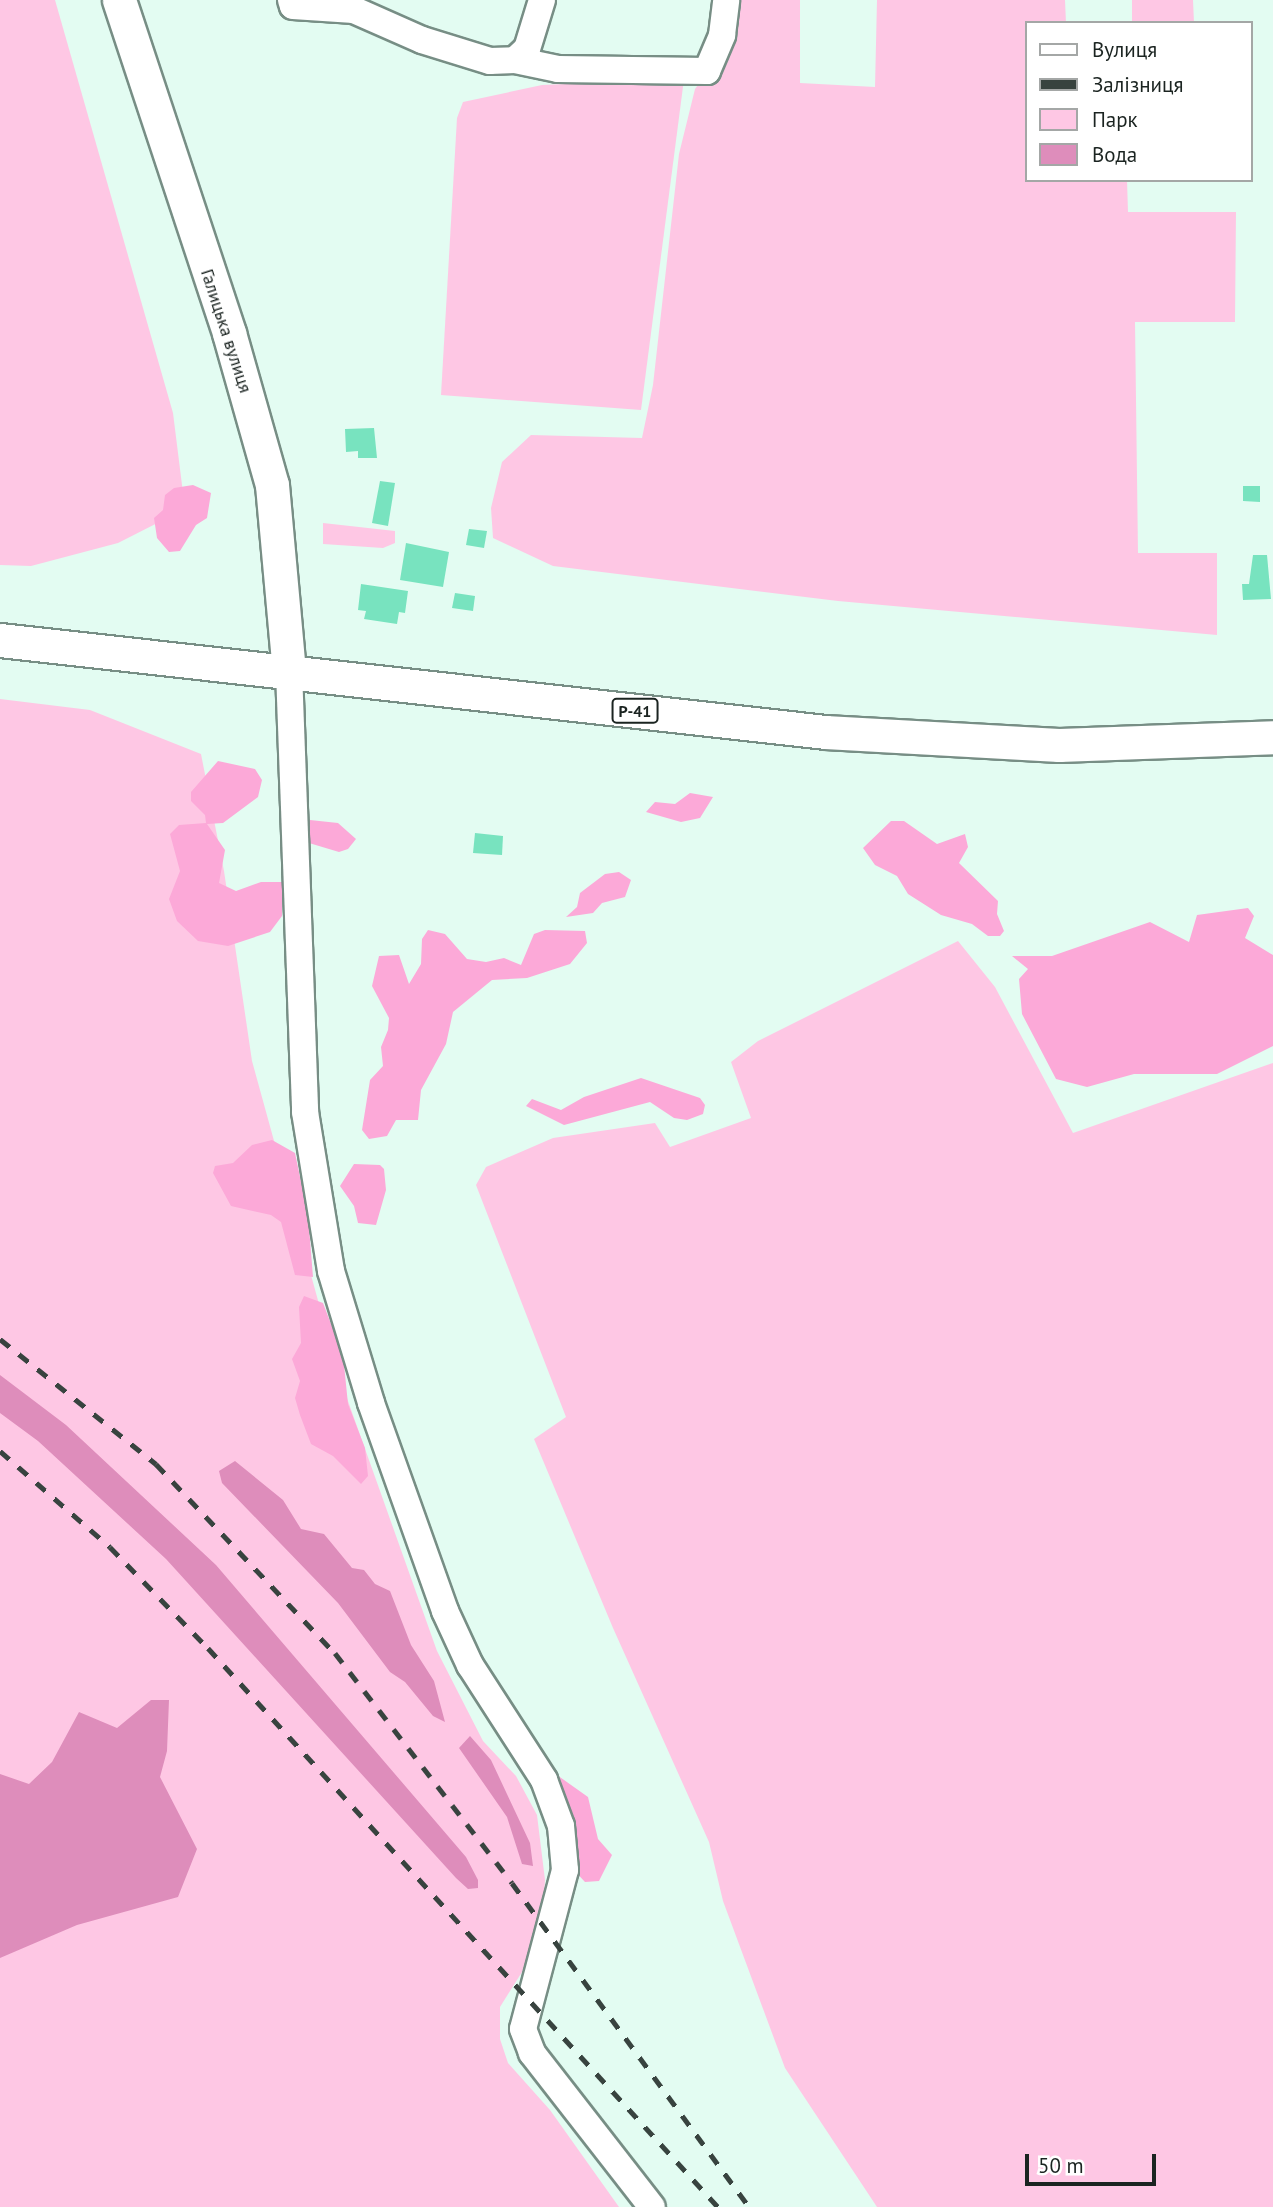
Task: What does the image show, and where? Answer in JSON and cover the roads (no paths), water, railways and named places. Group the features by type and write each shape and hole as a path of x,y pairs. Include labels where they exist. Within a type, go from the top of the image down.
{"main road":[{"name":"Галицька вулиця","path":"118,0 229,333 272,485 289,671"},
{"name":"Р-41","path":"0,640 796,729 981,744 1127,744 1273,737"}],"street":[{"path":"514,60 527,49 535,34 542,0"},
{"path":"292,3 354,10 463,55 490,61 514,60 558,69 707,71 720,46 726,0"},
{"path":"289,671 305,1112 331,1271 371,1403 445,1611 470,1665 544,1780 561,1826 565,1870 523,2029 532,2053 652,2207"}],"water":[{"path":"0,1375 66,1425 216,1565 466,1857 478,1880 478,1888 468,1889 456,1878 166,1559 38,1441 0,1413"},
{"path":"235,1461 283,1500 301,1529 324,1534 352,1568 364,1570 375,1584 390,1591 411,1645 434,1681 445,1722 433,1716 405,1682 390,1672 338,1603 222,1483 219,1471"},
{"path":"151,1700 169,1700 167,1751 160,1777 197,1849 178,1897 77,1925 0,1958 0,1774 29,1784 52,1762 79,1712 117,1728"},
{"path":"470,1736 491,1760 530,1843 533,1866 522,1864 507,1817 459,1748"}],"railway":[{"path":"0,1339 156,1464 335,1653 512,1883 749,2207"},
{"path":"0,1451 110,1547 208,1648 718,2207"}]}
